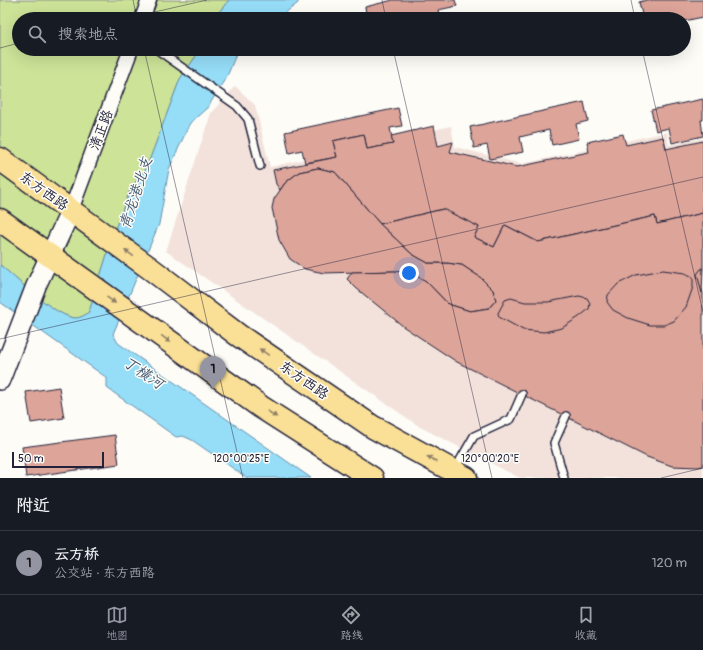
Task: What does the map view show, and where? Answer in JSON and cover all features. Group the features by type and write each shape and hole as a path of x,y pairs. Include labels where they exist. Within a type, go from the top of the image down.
{"main road":[{"name":"东方西路","path":"0,159 151,269 238,335 373,427 460,475"},
{"path":"0,220 261,407 372,478"}],"street":[{"path":"145,12 149,0"},
{"name":"清正路","path":"17,320 46,253 71,210 128,56"},
{"path":"0,347 17,320"},
{"path":"0,380 17,320"}],"lane":[{"path":"166,56 237,106 248,119 260,166"},
{"path":"460,475 474,436 511,419 522,394"},
{"path":"564,478 554,444 566,416"}],"shaded area":[{"path":"235,86 255,105 270,167 451,126 455,147 522,164 667,132 669,145 703,138 703,478 520,478 420,427 166,251 211,113"}],"green space":[{"path":"0,0 229,0 219,12 12,12 12,56 196,56 180,79 146,169 131,188 115,229 89,312 75,318 67,316 36,296 0,265"}],"water":[{"path":"229,0 298,0 298,3 286,12 219,12"},
{"path":"196,56 235,56 228,74 208,107 190,123 169,169 159,224 113,334 118,343 311,478 247,478 192,440 183,436 176,437 107,388 107,378 0,302 0,265 36,296 67,316 75,318 81,317 89,312 115,229 131,188 146,169 180,79"}],"building":[{"path":"393,0 455,0 457,6 438,10 438,12 366,12 365,7"},
{"path":"647,0 703,0 703,17 691,20 691,12 641,12 639,2"},
{"path":"703,99 703,120 701,120 703,136 672,143 669,128 656,131 651,110"},
{"path":"584,102 588,121 576,124 579,139 552,145 549,130 520,137 523,152 490,159 487,145 474,148 470,127"},
{"path":"398,108 402,126 390,128 393,144 367,149 364,134 333,141 337,157 305,163 302,150 289,153 285,132"},
{"path":"434,126 438,146 453,142 450,152 517,167 589,152 587,142 623,134 626,145 663,137 666,149 703,141 703,213 657,224 655,216 538,242 505,225 494,247 474,237 479,227 443,209 380,224 335,172 318,168 299,172 285,183 280,190 276,184 273,170 337,157 333,141 364,134 367,149 393,144 391,136"},
{"path":"318,168 335,172 380,224 412,254 428,263 462,265 480,277 493,290 496,300 489,308 470,311 448,304 426,281 412,274 395,271 324,273 305,269 290,259 279,240 272,208 274,199 285,183 299,172"},
{"path":"443,209 479,227 474,237 494,247 505,225 538,242 655,216 657,224 703,213 703,269 697,274 703,293 703,466 672,466 647,457 457,362 404,327 347,279 352,272 395,271 412,274 426,281 448,304 470,311 489,308 496,300 493,290 480,277 462,265 428,263 412,254 380,224"},
{"path":"701,269 703,269 702,293 697,274"},
{"path":"663,270 685,273 693,277 693,287 686,307 674,321 664,325 650,325 628,318 613,310 607,302 608,295 618,284 636,275"},
{"path":"579,296 587,298 590,303 589,309 562,328 544,332 523,330 499,317 498,313 505,300 511,298 525,302 548,302"},
{"path":"59,387 64,418 31,423 26,392"},
{"path":"115,435 119,464 26,477 22,447"}],"place":[{"name":"云方桥","path":"213,389"}],"water label":[{"name":"青龙港北支","path":"136,193"},
{"name":"丁横河","path":"143,373"}]}
